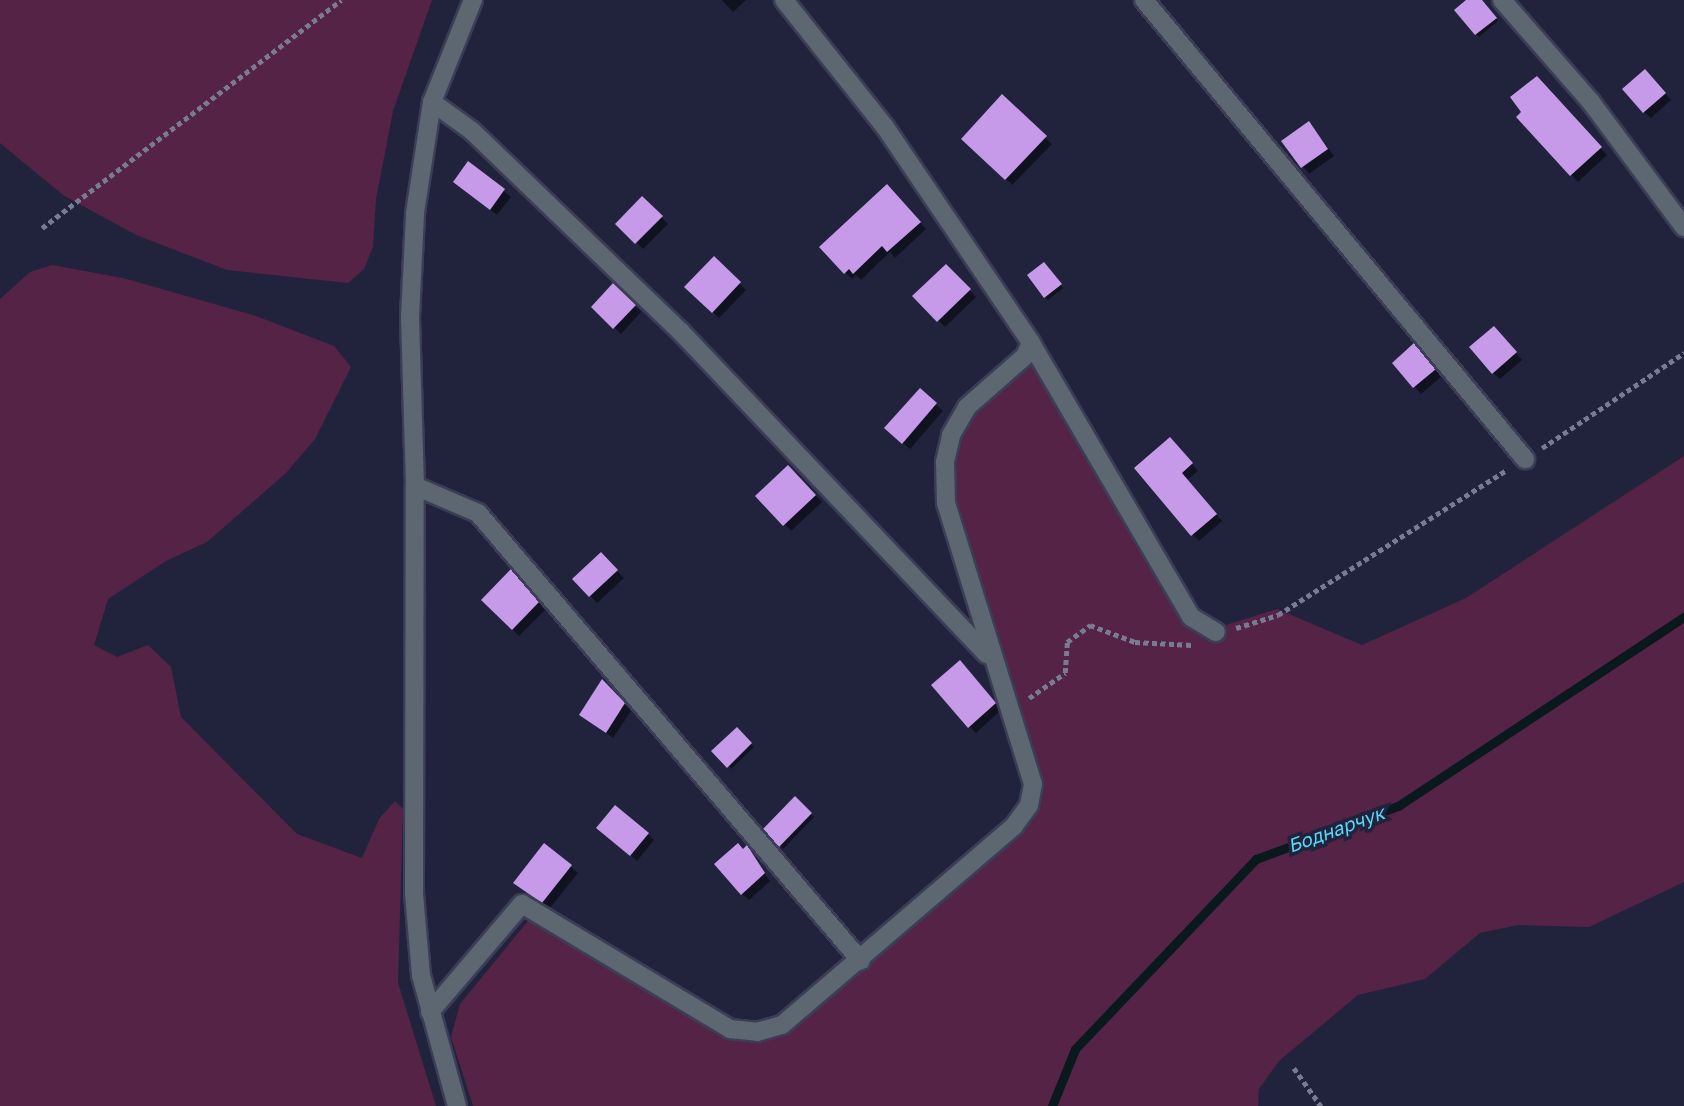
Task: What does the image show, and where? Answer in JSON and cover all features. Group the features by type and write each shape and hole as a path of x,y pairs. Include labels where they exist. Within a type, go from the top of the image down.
{"street":[{"path":"457,1106 421,975 414,894 415,486 411,304 415,213 432,102 473,0"},
{"path":"784,0 885,127 1031,343 1192,617 1216,632"},
{"path":"1143,0 1525,459"},
{"path":"1502,0 1591,102 1684,227"},
{"path":"432,102 472,131 681,332 991,658"},
{"path":"430,1012 522,904 730,1029 757,1032 782,1025 861,961 1014,826 1029,805 1033,784 1012,710 991,658 946,503 945,462 951,435 967,407 1025,356 1031,343"},
{"path":"415,486 478,513 861,961"}],"path":[{"path":"42,228 341,0"},
{"path":"1012,710 1065,673 1067,642 1090,625 1135,642 1189,646 1216,632 1278,615 1525,459 1684,353"},
{"path":"1294,1068 1321,1106"}],"shaded area":[{"path":"0,0 432,0 393,111 376,199 373,247 364,269 348,283 227,270 136,235 63,195 0,143"},
{"path":"52,265 123,278 256,316 334,346 351,367 315,439 286,473 207,542 166,561 108,599 94,645 117,657 148,645 171,667 181,717 297,834 362,858 379,819 395,801 403,809 398,983 436,1106 0,1106 0,299 30,272"},
{"path":"1044,347 1201,616 1226,625 1277,609 1362,645 1466,598 1684,456 1684,882 1589,927 1518,925 1480,933 1425,979 1358,995 1279,1061 1259,1089 1258,1106 473,1106 451,1037 460,1004 532,916 723,1036 772,1037 795,1028 1030,821 1038,802 1039,771 953,502 953,455 976,407"}],"building":[{"path":"1466,0 1482,0 1497,18 1475,35 1454,10"},
{"path":"1645,69 1666,93 1643,113 1622,89"},
{"path":"1537,76 1602,147 1570,176 1516,117 1521,112 1510,97"},
{"path":"1002,94 1047,136 1005,180 961,139"},
{"path":"1309,121 1328,149 1301,168 1281,141"},
{"path":"468,161 505,189 490,210 453,182"},
{"path":"887,184 921,222 887,252 882,246 853,274 849,269 844,274 819,247"},
{"path":"642,196 663,216 635,244 615,224"},
{"path":"714,256 741,282 712,313 684,287"},
{"path":"1044,262 1062,284 1044,298 1027,275"},
{"path":"946,264 971,289 937,322 912,296"},
{"path":"613,283 636,305 613,329 591,307"},
{"path":"1494,326 1517,352 1492,374 1469,347"},
{"path":"1414,343 1436,369 1413,388 1392,363"},
{"path":"920,388 937,403 902,444 884,428"},
{"path":"1170,437 1193,463 1182,473 1217,514 1191,536 1134,468"},
{"path":"788,465 816,495 783,526 755,496"},
{"path":"601,552 618,570 589,597 572,579"},
{"path":"511,569 539,602 512,630 481,600"},
{"path":"960,660 996,703 968,728 931,685"},
{"path":"602,679 625,703 606,733 579,715"},
{"path":"737,727 752,743 727,768 711,751"},
{"path":"795,796 812,813 779,847 763,829"},
{"path":"615,805 649,833 630,856 596,828"},
{"path":"544,843 572,865 542,903 513,883"},
{"path":"738,843 743,849 747,845 765,873 741,895 714,864"}],"waterway":[{"name":"Боднарчук","path":"1052,1106 1075,1049 1256,859 1398,806 1684,617"}]}
